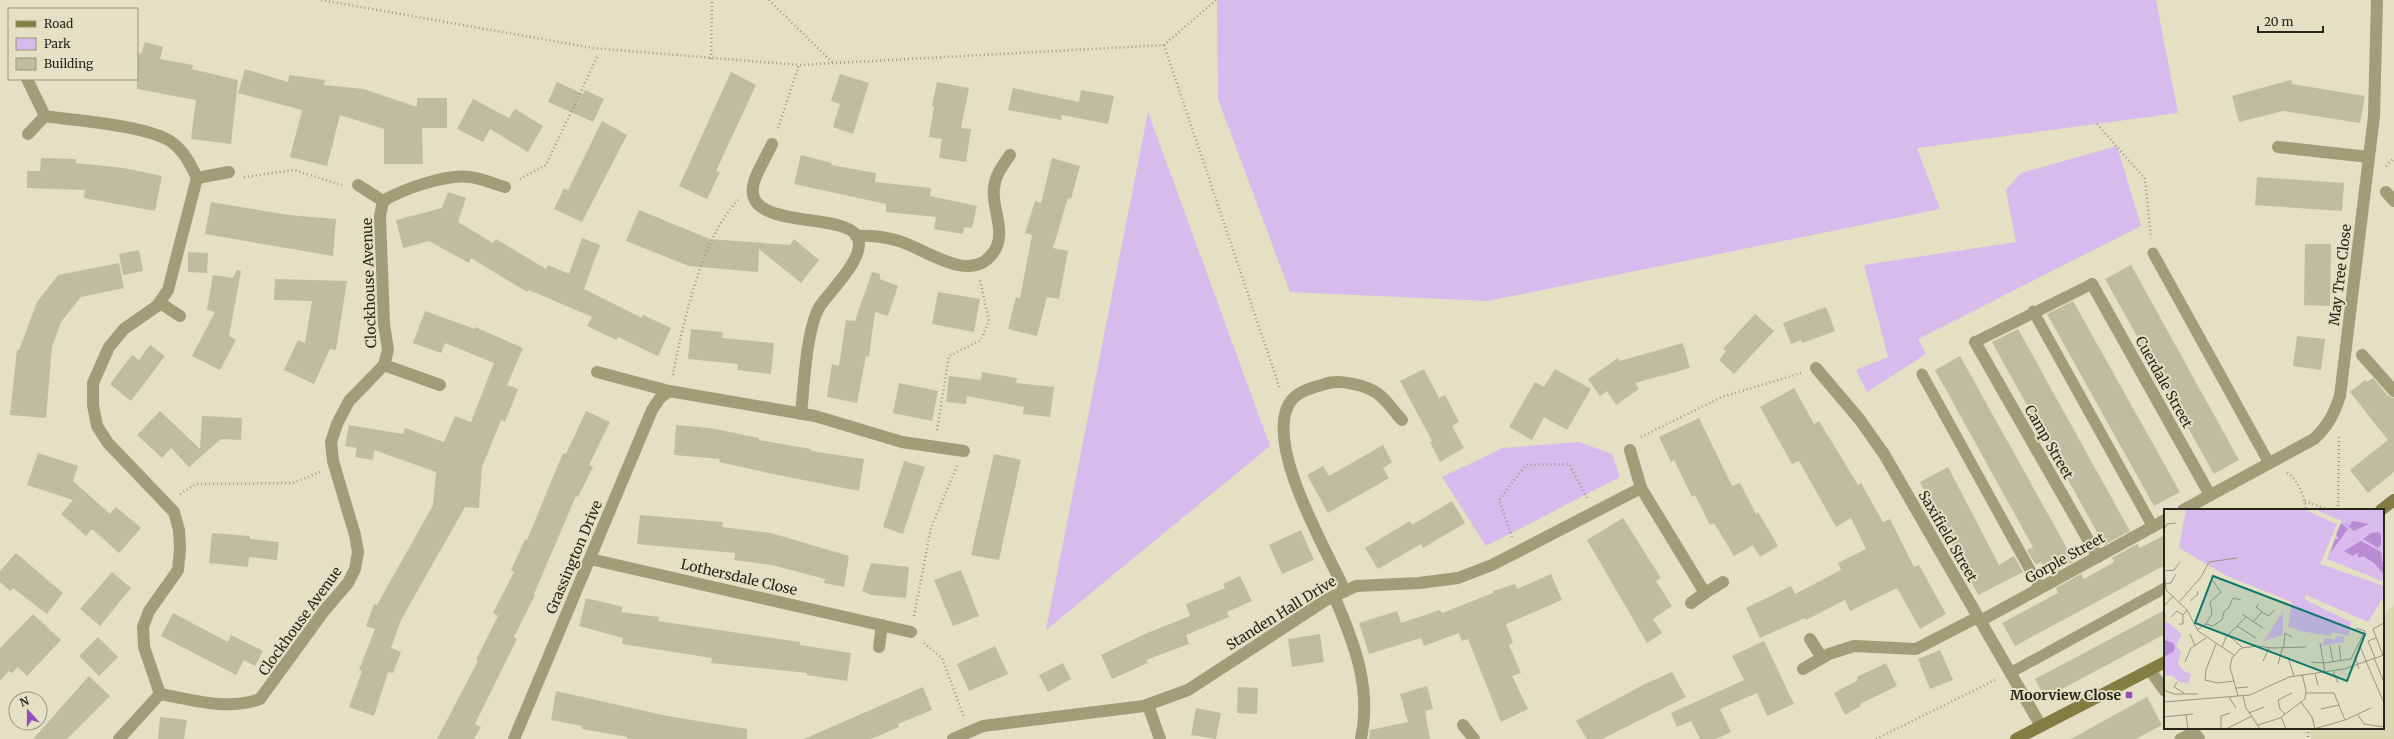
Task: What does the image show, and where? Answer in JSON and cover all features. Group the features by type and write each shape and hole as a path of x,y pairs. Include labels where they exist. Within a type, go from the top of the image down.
{"street":[{"name":"May Tree Close","path":"2270,463 2314,439 2327,428 2340,396 2374,116 2378,0"},
{"path":"27,80 45,116"},
{"path":"28,134 45,116"},
{"path":"45,116 152,132 172,142 190,162 197,178 168,290 160,303 124,329 109,347 99,365 93,383 93,405 97,426 108,443 174,512 179,530 180,549 178,570 149,611 143,627 144,647 160,694 119,739"},
{"path":"772,144 754,183 754,196 759,204 770,212 848,229 856,236 859,247 853,262 842,280 820,307 812,331 800,414"},
{"path":"2278,147 2369,157"},
{"path":"856,236 870,235 899,242 953,265 966,267 977,264 991,256 998,247 999,230 993,188 998,174 1010,155"},
{"path":"197,178 229,172"},
{"name":"Clockhouse Avenue","path":"383,201 399,192 443,179 468,177 505,187"},
{"name":"Clockhouse Avenue","path":"358,185 383,201"},
{"name":"Clockhouse Avenue","path":"160,694 225,706 244,705 260,699 324,611 348,583 355,569 358,552 333,461 331,442 337,424 349,401 384,365 388,350 384,324 380,224 383,201"},
{"name":"Cuerdale Street","path":"2092,284 2210,495"},
{"path":"160,303 180,316"},
{"name":"Camp Street","path":"1975,342 2098,557"},
{"path":"2362,356 2394,391"},
{"path":"384,365 440,385"},
{"name":"Saxifield Street","path":"1816,368 1860,420 1884,454 2041,726"},
{"path":"597,372 669,391 800,414 902,442 964,451"},
{"path":"1345,590 1286,459 1282,426 1289,404 1301,391 1329,382 1357,385 1377,393 1402,420"},
{"name":"Grassington Drive","path":"514,739 652,410 660,398 669,391"},
{"path":"1630,450 1641,488 1705,593"},
{"path":"2196,507 2210,495 2270,463"},
{"name":"Standen Hall Drive","path":"953,739 983,726 1148,704 1188,690 1345,590 1356,586 1419,583 1458,578 1492,565 1641,488"},
{"path":"2383,509 2394,500"},
{"name":"Gorple Street","path":"1803,669 1822,658 1854,646 1916,650 2040,588 2164,521"},
{"name":"Lothersdale Close","path":"590,559 910,632"},
{"path":"1691,603 1723,582"},
{"path":"1334,596 1360,664 1365,699 1361,739"},
{"path":"879,647 882,625"},
{"path":"1810,640 1822,658"},
{"path":"2016,739 2164,663"},
{"path":"2150,670 2164,690"},
{"path":"1148,704 1160,739"},
{"path":"1463,725 1474,739"}],"lane":[{"path":"2153,253 2270,463"},
{"path":"1975,342 2033,311 2092,284"},
{"path":"2033,311 2153,527"},
{"path":"1922,374 2040,588"},
{"path":"2010,673 2164,589"},
{"path":"2180,739 2195,733"}],"path":[{"path":"321,0 594,48 711,59 799,65 1164,45 1216,0"},
{"path":"711,59 712,0"},
{"path":"769,0 833,64"},
{"path":"1164,45 1287,410"},
{"path":"505,187 546,164 598,55"},
{"path":"772,144 799,65"},
{"path":"2097,124 2145,179 2153,253"},
{"path":"229,172 242,177 294,170 306,172 340,185 358,185"},
{"path":"669,391 684,318 714,237 735,203 754,183"},
{"path":"934,447 949,356 981,340 989,321 977,264"},
{"path":"1630,450 1629,443 1722,396 1816,368"},
{"path":"2338,509 2340,434"},
{"path":"964,451 931,528 910,632 942,658 969,732"},
{"path":"2270,463 2292,476 2304,496 2306,509"},
{"path":"1518,552 1499,500 1526,465 1569,464 1594,513"},
{"path":"166,503 196,484 293,483 326,469"},
{"path":"2305,502 2326,509"},
{"path":"1876,739 2010,673"}],"shaded area":[{"path":"2394,605 2394,739 2311,739 2310,729 2384,729 2384,613"}],"green space":[{"path":"1217,0 2156,0 2178,113 1917,148 1940,209 1488,301 1290,292 1218,99"},
{"path":"1148,112 1270,446 1046,630"},
{"path":"2117,146 2141,226 1918,339 1926,354 1867,392 1856,370 1888,357 1864,265 2016,242 2006,190 2021,173"},
{"path":"1579,442 1612,454 1620,477 1486,546 1442,477 1503,448"}],"building":[{"path":"145,42 163,47 160,59 193,65 192,69 238,80 231,144 191,139 196,100 137,89 138,53 141,54"},
{"path":"245,69 288,82 289,75 325,80 324,85 364,89 417,107 417,98 447,98 447,128 422,128 423,164 384,164 384,129 340,115 327,166 290,157 302,110 238,93"},
{"path":"731,72 756,85 716,171 720,172 707,199 679,186"},
{"path":"840,74 869,83 853,134 833,127 840,104 831,101"},
{"path":"2291,80 2292,84 2365,96 2360,123 2283,111 2239,122 2232,96"},
{"path":"557,82 583,94 585,90 604,99 593,122 548,102"},
{"path":"937,82 969,88 961,128 971,129 966,162 939,158 942,139 929,137 934,107 932,106"},
{"path":"1013,88 1079,102 1081,90 1114,96 1108,124 1062,115 1061,120 1008,110"},
{"path":"473,99 509,118 515,109 543,126 528,152 490,129 483,142 457,129"},
{"path":"602,121 627,135 582,222 554,209 564,188 568,190"},
{"path":"801,155 832,163 831,165 876,173 875,182 931,188 930,196 977,206 972,228 964,227 963,234 934,229 936,217 886,212 886,204 794,184"},
{"path":"41,158 76,159 76,163 124,168 162,176 155,211 84,198 85,190 27,188 27,171 40,171"},
{"path":"1052,158 1080,166 1071,199 1068,198 1053,248 1068,251 1059,299 1047,297 1037,336 1008,329 1016,297 1020,298 1032,235 1025,233 1035,201 1041,203"},
{"path":"2257,177 2344,183 2342,211 2255,205"},
{"path":"448,192 466,198 458,222 493,243 496,239 546,269 548,265 569,274 582,238 600,245 584,289 642,318 643,315 671,328 658,356 618,337 616,340 587,326 592,317 529,290 527,292 471,258 469,263 429,241 403,248 396,220 442,208"},
{"path":"211,202 289,215 336,219 333,256 205,234"},
{"path":"639,210 710,239 790,245 794,239 819,260 801,283 759,249 758,272 689,266 626,241"},
{"path":"2305,244 2331,244 2330,306 2304,305"},
{"path":"139,250 143,271 123,275 119,254"},
{"path":"188,252 208,253 207,273 188,272"},
{"path":"119,263 124,288 81,297 61,322 52,347 46,418 10,415 17,350 19,350 37,302 58,275"},
{"path":"2131,265 2239,460 2214,474 2105,279"},
{"path":"237,270 241,271 229,336 236,340 220,370 192,356 215,312 207,310 213,275 233,278"},
{"path":"872,272 880,274 880,279 898,286 888,316 875,312 869,357 866,356 857,403 827,397 832,364 839,366 846,320 855,321"},
{"path":"275,279 347,281 336,350 330,349 314,384 284,370 298,340 305,343 312,301 274,300"},
{"path":"938,292 980,299 974,332 932,324"},
{"path":"2073,301 2180,492 2154,506 2047,314"},
{"path":"1826,307 1835,331 1802,343 1801,340 1791,344 1783,323"},
{"path":"425,311 475,329 475,327 523,348 507,385 518,389 505,422 501,420 482,467 479,508 465,507 401,620 391,648 401,652 393,673 388,672 374,716 349,707 362,671 359,670 375,629 366,626 374,604 377,605 433,505 436,472 374,450 373,460 355,457 357,448 345,446 349,425 403,434 405,428 444,442 455,416 471,422 494,363 445,343 441,353 413,343"},
{"path":"1755,314 1774,331 1734,374 1719,360 1726,351 1723,349"},
{"path":"691,329 723,332 722,338 774,343 771,374 737,370 738,364 688,359"},
{"path":"2018,329 2130,531 2104,545 1992,342"},
{"path":"2297,336 2325,339 2321,370 2293,366"},
{"path":"1683,343 1690,368 1635,383 1639,389 1616,405 1607,391 1600,396 1588,379 1618,358 1620,361"},
{"path":"150,345 165,356 131,401 110,384 132,355 139,360"},
{"path":"1960,356 2074,561 2048,575 2041,562 2036,565 2027,550 2033,547 1935,370"},
{"path":"1424,369 1439,398 1445,395 1459,422 1452,426 1464,448 1440,462 1430,442 1432,441 1400,381"},
{"path":"1555,369 1591,389 1567,430 1544,417 1532,440 1509,427 1535,382 1544,387"},
{"path":"982,372 1017,378 1016,383 1054,387 1050,417 1023,414 1024,407 967,396 966,404 946,402 949,376 981,380"},
{"path":"2373,378 2388,396 2394,398 2394,472 2368,493 2350,470 2388,440 2350,392 2365,380 2367,382"},
{"path":"899,383 938,391 932,421 893,413"},
{"path":"1794,388 1814,424 1819,421 1858,485 1861,483 1883,522 1890,519 1914,567 1919,565 1946,614 1920,629 1897,588 1850,611 1845,600 1806,620 1805,618 1760,638 1746,608 1791,586 1795,594 1841,570 1838,563 1866,549 1851,518 1836,527 1799,461 1792,464 1760,407"},
{"path":"160,411 200,449 202,416 242,418 241,440 221,439 189,467 171,448 162,458 137,435"},
{"path":"586,411 610,422 589,465 593,467 578,497 576,496 534,594 535,595 514,637 517,639 475,724 481,727 474,739 437,739 478,661 476,660 498,616 493,613 514,572 511,570 525,539 527,540 563,453 566,454"},
{"path":"1699,418 1732,486 1740,483 1756,514 1758,512 1778,546 1760,557 1753,545 1734,556 1714,523 1710,525 1695,495 1692,497 1674,460 1671,462 1659,437"},
{"path":"676,425 710,428 759,438 759,440 811,449 811,451 864,459 859,491 719,462 720,459 674,455"},
{"path":"1383,445 1392,462 1383,468 1389,478 1328,513 1307,475 1323,466 1329,476"},
{"path":"38,453 78,466 73,481 110,514 116,507 141,528 119,553 92,529 86,536 61,514 73,500 27,485"},
{"path":"994,454 1021,460 999,560 971,555"},
{"path":"904,461 925,467 903,534 883,527"},
{"path":"1948,467 1999,565 2014,556 2023,572 1978,595 1920,482"},
{"path":"1452,501 1465,523 1423,548 1421,544 1378,569 1365,548 1410,521 1412,525"},
{"path":"640,515 723,522 722,527 771,533 849,556 844,587 824,583 825,579 772,565 734,560 735,553 637,544"},
{"path":"1623,518 1661,578 1656,581 1672,606 1653,619 1662,633 1647,643 1587,540"},
{"path":"1301,530 1314,560 1282,574 1269,545"},
{"path":"212,533 250,536 250,539 279,542 277,560 249,557 248,567 209,563"},
{"path":"2164,536 2164,566 2015,646 2002,623 2058,593 2056,588 2081,574 2084,579 2114,562 2112,558 2137,544 2140,548"},
{"path":"16,553 63,593 47,614 13,588 10,591 0,582 0,571"},
{"path":"871,563 909,567 906,598 872,595 862,591"},
{"path":"961,570 979,616 953,626 934,580"},
{"path":"112,572 131,588 100,626 80,609"},
{"path":"1551,574 1562,600 1506,624 1513,643 1509,645 1521,673 1512,676 1528,709 1501,722 1468,639 1462,641 1459,633 1424,646 1421,638 1369,654 1359,623 1397,611 1401,623 1440,610 1442,613 1493,593 1493,591 1515,584 1517,589"},
{"path":"1240,576 1252,601 1227,612 1229,617 1186,635 1189,644 1146,660 1148,663 1112,679 1101,655 1147,633 1190,616 1186,604 1225,588 1223,584"},
{"path":"586,598 623,607 621,612 659,617 658,621 800,642 800,645 851,653 847,681 807,675 807,673 711,663 712,658 622,644 623,638 579,626"},
{"path":"2164,611 2164,635 2045,698 2035,679"},
{"path":"173,613 228,642 231,635 263,651 255,666 244,660 236,675 161,636"},
{"path":"33,614 61,640 27,676 18,667 12,673 9,671 0,681 0,648"},
{"path":"1320,634 1324,662 1292,667 1288,639"},
{"path":"98,637 118,657 99,676 79,656"},
{"path":"1764,641 1794,704 1767,716 1757,693 1720,709 1731,732 1716,739 1700,739 1691,721 1677,727 1671,713 1744,680 1732,656"},
{"path":"995,646 1008,674 969,691 957,664"},
{"path":"1940,650 1953,680 1930,689 1918,659"},
{"path":"1063,663 1071,679 1048,692 1039,675"},
{"path":"1886,663 1897,686 1860,704 1861,706 1845,715 1834,693 1858,680 1857,677"},
{"path":"1672,672 1686,697 1602,739 1587,739 1576,721 1645,684"},
{"path":"89,676 110,696 67,739 33,739 40,731 48,731 48,722"},
{"path":"1427,686 1433,709 1425,711 1430,739 1369,739 1370,730 1408,722 1400,694"},
{"path":"923,687 932,710 898,724 899,727 871,739 804,739"},
{"path":"1238,687 1258,688 1257,714 1237,713"},
{"path":"556,691 667,716 747,729 747,739 627,739 628,737 582,729 582,726 551,720"},
{"path":"2147,697 2162,725 2136,739 2071,739"},
{"path":"1196,708 1221,713 1216,739 1191,735"},
{"path":"160,717 187,720 184,739 158,739"}],"place":[{"name":"Moorview Close","path":"2129,695"}]}
